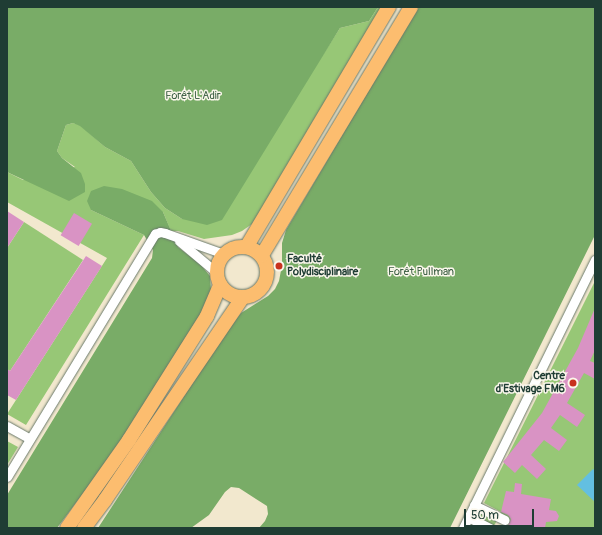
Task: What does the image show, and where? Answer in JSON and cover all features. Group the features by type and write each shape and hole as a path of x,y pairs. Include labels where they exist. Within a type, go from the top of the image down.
{"highway":[{"path":"247,246 389,7"},
{"path":"262,255 411,7"},
{"path":"67,528 129,440 207,316 218,278 218,262 224,254 231,249 247,246 262,255 267,264 268,273 266,282 260,290 252,296 234,296 226,292 218,278"},
{"path":"84,528 105,500 243,297"}],"street":[{"path":"7,476 155,234 160,232 224,254"},
{"path":"174,237 218,278"},
{"path":"463,528 595,260"},
{"path":"7,426 30,439"},
{"path":"474,505 502,519 495,528"},
{"path":"468,517 490,528"}],"green space":[{"name":"Forêt L'Adir","path":"7,7 378,7 369,21 340,28 222,220 207,225 182,219 165,208 151,192 131,161 105,147 80,126 73,123 66,125 57,151 62,158 81,173 85,184 85,192 69,201 7,172"},
{"path":"378,7 383,7 252,224 242,231 232,235 204,239 178,231 171,231 163,212 91,210 144,235 26,425 7,414 107,258 7,202 7,172 23,180 75,167 62,158 57,151 66,125 73,123 80,125 105,147 131,161 151,192 165,208 182,219 310,75 340,28 369,21"},
{"name":"Forêt Pullman","path":"418,7 595,7 595,235 450,528 259,528 265,521 268,514 267,506 239,488 231,487 225,492 209,515 191,528 98,528 226,332 241,313 268,296 275,289 279,281 282,265 282,243 286,230"},
{"path":"104,186 122,189 152,201 163,212 178,247 201,265 210,276 211,290 206,305 112,455 57,528 7,528 7,495 152,258 153,250 144,235 91,210 87,201 91,191"},
{"path":"24,222 83,260 10,371 7,369 7,248"},
{"path":"595,281 595,528 507,528 509,523 504,521 500,516 501,512 484,503"},
{"path":"7,441 18,447 7,465"},
{"path":"478,511 497,520 495,524 493,526 475,516"}],"water":[{"path":"593,469 595,471 595,502 577,485"}],"building":[{"path":"7,211 24,222 7,248"},
{"path":"74,213 92,224 79,246 61,235"},
{"path":"86,256 102,266 16,400 7,395 7,369 10,371"},
{"path":"595,308 595,350 590,361 595,363 595,379 584,373 567,403 585,415 577,427 560,415 551,428 567,440 559,451 544,440 531,455 546,469 537,479 522,465 515,473 503,462 542,413 578,348"},
{"path":"515,483 522,484 521,494 551,499 549,510 556,511 559,516 557,521 546,522 545,528 507,528 511,519 508,515 501,512 506,491 514,492"}],"place":[{"name":"Faculté Polydisciplinaire","path":"279,266"},
{"name":"Centre d'Estivage FM6","path":"573,383"}]}
